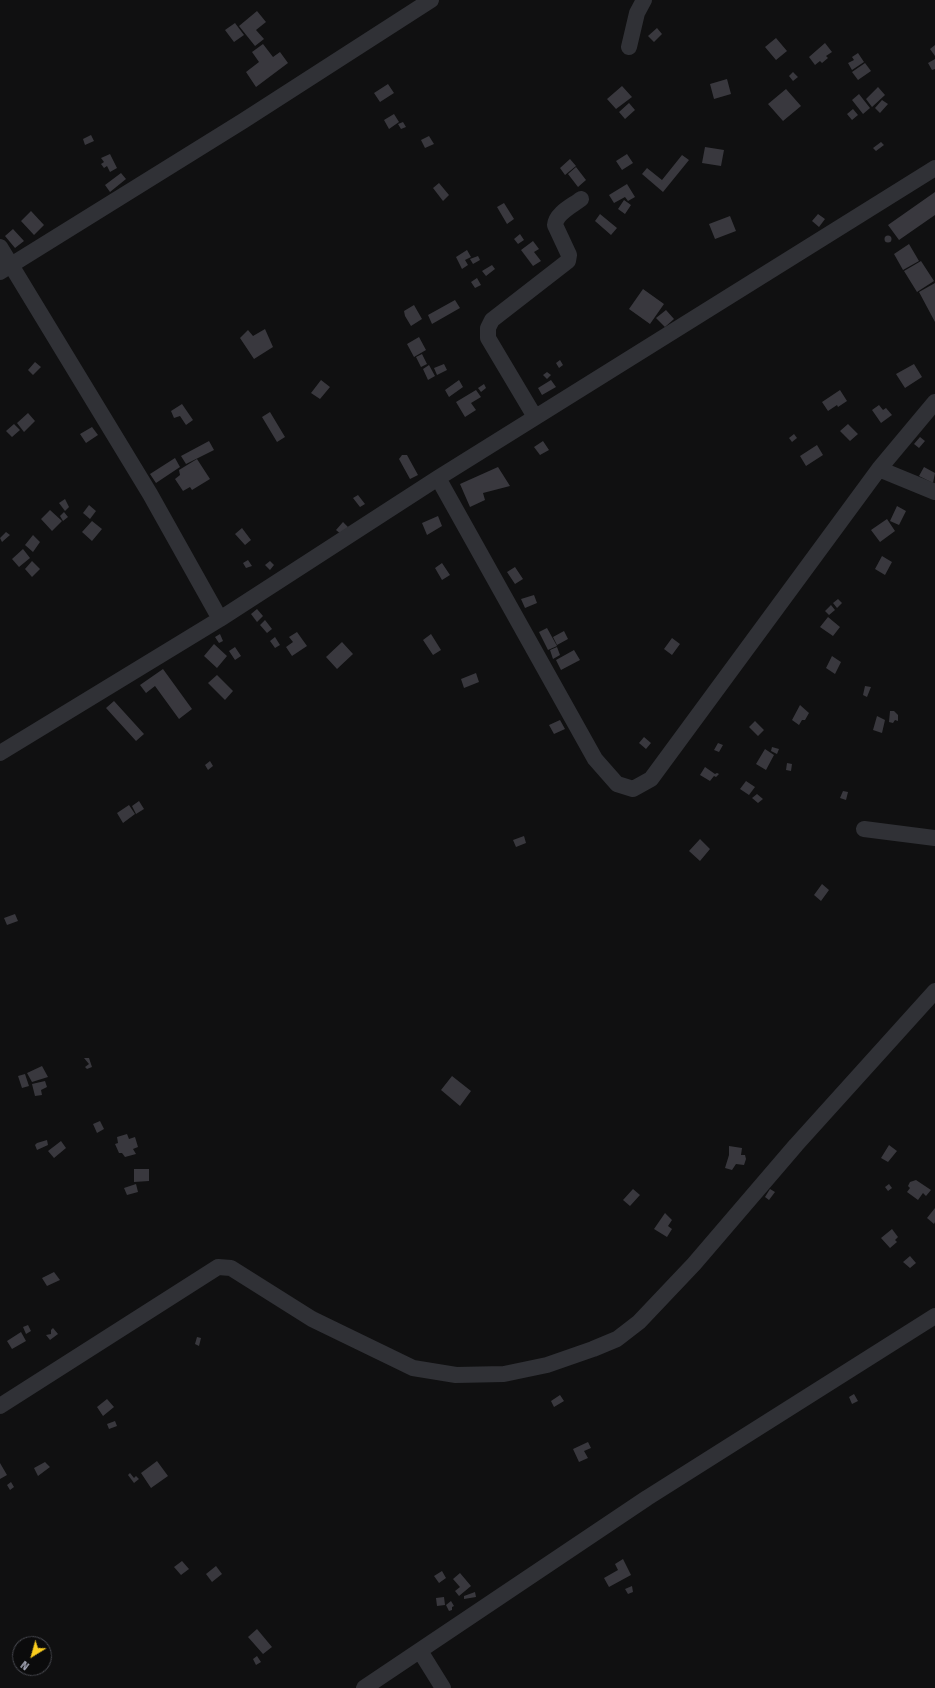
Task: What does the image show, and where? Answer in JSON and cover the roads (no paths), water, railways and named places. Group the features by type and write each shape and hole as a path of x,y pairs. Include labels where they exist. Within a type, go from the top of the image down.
{"street":[{"path":"6,269 243,122 431,0"},
{"path":"629,47 637,13 644,0"},
{"path":"0,753 220,619 438,478 935,168"},
{"path":"535,417 488,338 488,328 492,320 568,261 570,255 555,225 556,220 563,212 581,199"},
{"path":"0,247 6,269 150,494 220,619"},
{"path":"438,478 595,759 617,784 633,790 651,779 879,469 935,402"},
{"path":"879,469 935,492"},
{"path":"864,829 935,838"},
{"path":"0,1406 218,1267 231,1268 312,1320 413,1368 456,1375 504,1374 547,1365 617,1339 639,1322 694,1264 796,1145 935,991"},
{"path":"364,1688 647,1498 935,1316"},
{"path":"420,1651 443,1688"}]}
